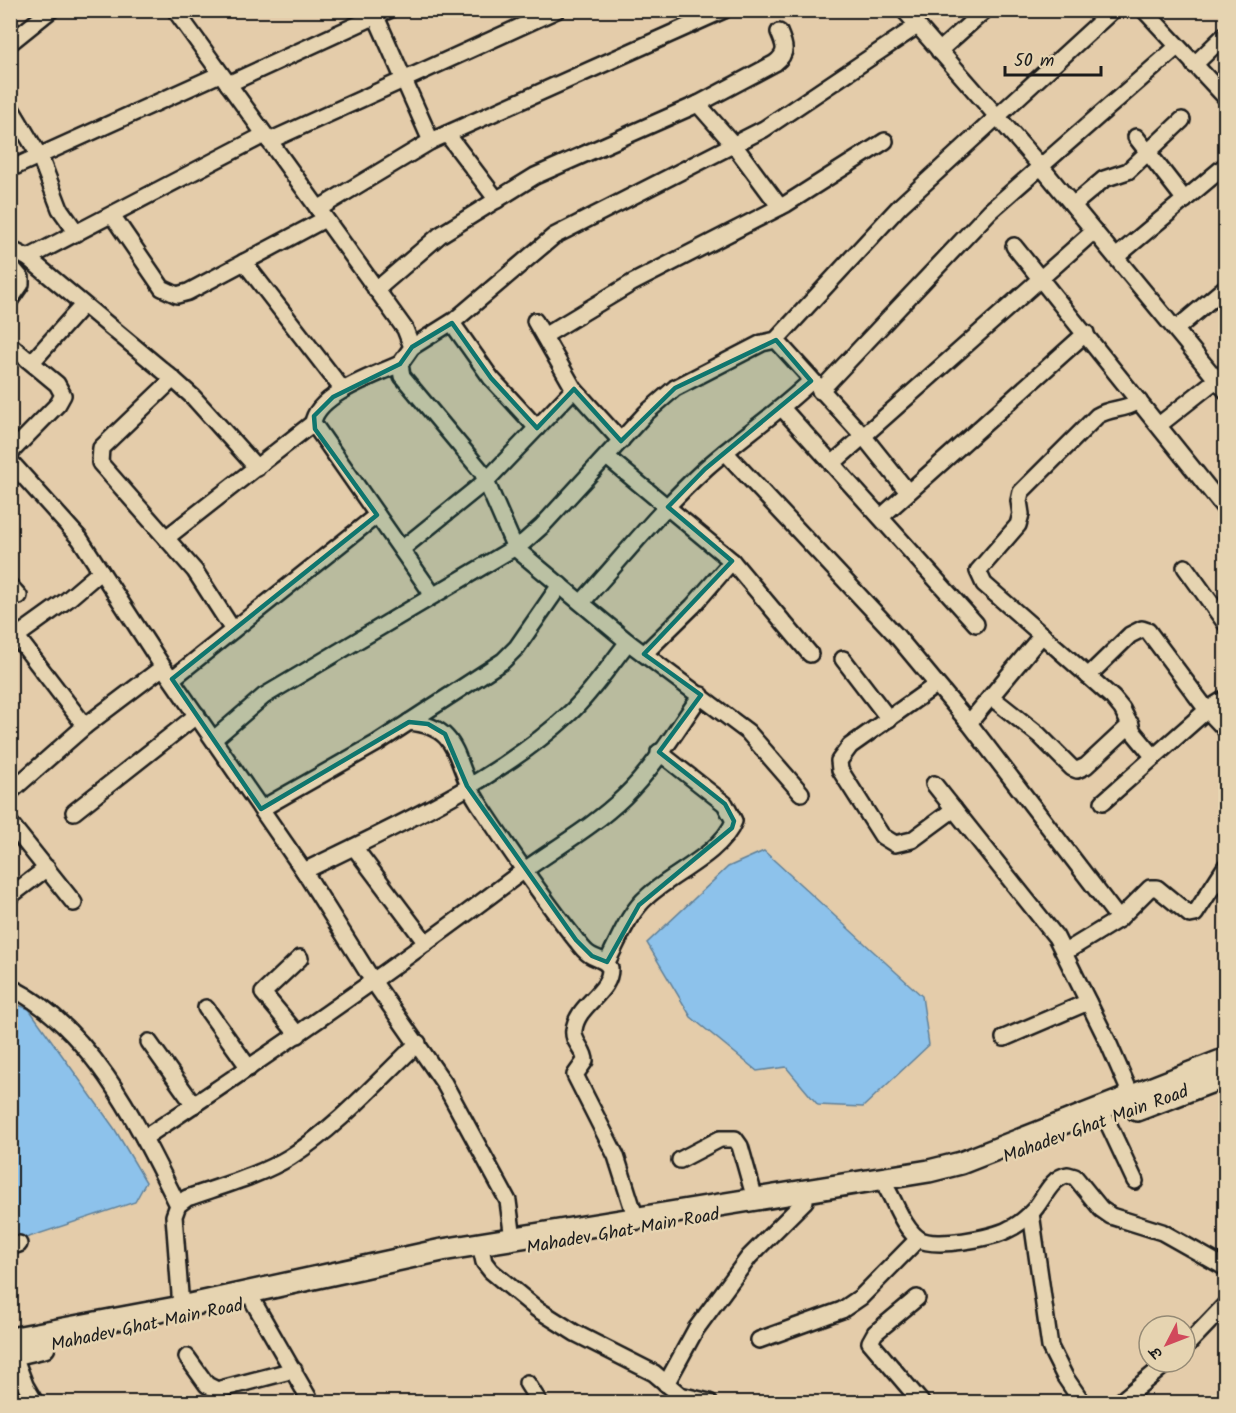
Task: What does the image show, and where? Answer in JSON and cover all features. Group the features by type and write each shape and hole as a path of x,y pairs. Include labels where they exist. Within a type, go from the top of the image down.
{"street":[{"path":"11,42 51,10"},
{"path":"175,10 405,329 412,347"},
{"path":"28,258 266,138 405,81 557,10"},
{"path":"111,215 162,288 177,296 243,262 322,214 431,141 724,10"},
{"path":"904,10 1042,168 1222,381 1159,425"},
{"path":"939,51 985,10"},
{"path":"214,740 264,696 515,548 542,526 646,413 675,388 762,343 776,340 900,206 1113,10"},
{"path":"1144,10 1226,98"},
{"path":"10,169 379,13 431,141"},
{"path":"801,793 748,732 628,642 515,548 487,480 412,390 399,369 400,363 412,347 452,322 554,236 734,145 786,116 917,26"},
{"path":"376,290 440,236 554,166 698,104 780,59 786,48 779,32"},
{"path":"1194,65 1226,34"},
{"path":"582,602 668,507 725,452 782,408 816,386 990,211 1042,168 1177,46"},
{"path":"698,104 734,145 780,207"},
{"path":"12,110 40,156 60,209 76,233"},
{"path":"1073,205 1104,179 1128,171 1182,120"},
{"path":"447,134 497,200"},
{"path":"1137,137 1185,200"},
{"path":"544,336 632,283 780,207 885,141"},
{"path":"1116,257 1226,165"},
{"path":"832,464 1094,231"},
{"path":"1014,246 1226,510"},
{"path":"10,249 28,258 173,379 193,397 257,468"},
{"path":"243,262 343,390"},
{"path":"10,265 21,278 21,284 10,300"},
{"path":"1176,329 1226,287"},
{"path":"32,363 83,306"},
{"path":"535,321 574,389 621,441"},
{"path":"452,322 491,378 537,428"},
{"path":"881,517 1086,333"},
{"path":"776,340 864,437 908,492"},
{"path":"10,345 57,384 63,395 58,404 10,453"},
{"path":"400,363 343,390 321,407 314,416 313,423 377,515 403,548 433,596"},
{"path":"173,379 115,433 101,448 100,455 104,470 195,572 233,630"},
{"path":"403,548 487,480 574,389"},
{"path":"1139,401 1122,410 1105,411 1097,416 1028,484 1019,501 1022,514 1018,525 978,571 984,584 1113,698 1131,724 1134,733 1154,757"},
{"path":"782,408 976,624"},
{"path":"166,538 313,423"},
{"path":"725,452 895,634 969,723 1119,919"},
{"path":"607,457 732,561 810,654"},
{"path":"10,461 80,539 167,673 304,871 373,981 444,1083 502,1188 511,1212 513,1239"},
{"path":"10,792 85,726 233,630 377,515"},
{"path":"644,654 693,606 732,561"},
{"path":"1185,567 1226,624"},
{"path":"85,726 14,639 67,600 101,571"},
{"path":"261,809 409,722 503,661 517,647 560,585"},
{"path":"1088,676 1130,635 1142,628 1148,632 1207,710 1226,730"},
{"path":"969,723 1042,635"},
{"path":"304,871 354,847 467,786 560,722 590,690 628,642"},
{"path":"843,659 889,719"},
{"path":"936,685 850,746 839,761 843,776 882,836 895,844 905,843 954,809"},
{"path":"144,1138 298,1035 523,871 578,836 608,812 636,783 701,695"},
{"path":"990,697 1039,735 1072,768 1077,770 1082,769 1131,724"},
{"path":"1103,802 1207,710 1226,698"},
{"path":"74,812 197,715"},
{"path":"409,722 428,724 445,734 456,753 467,786 523,871 586,952 607,962 610,968 607,982 585,1006 575,1023 573,1035 585,1061 577,1071 576,1079 616,1156 636,1219"},
{"path":"607,962 639,904 715,845 732,828 734,821 725,804 659,752"},
{"path":"934,784 1065,952 1135,1104"},
{"path":"10,823 74,903"},
{"path":"354,847 426,943"},
{"path":"1065,952 1119,919 1150,888 1157,888 1190,915 1195,914 1226,866"},
{"path":"10,896 47,868"},
{"path":"298,1035 263,993 300,958"},
{"path":"10,987 35,999 54,1014 99,1068 144,1138 178,1205"},
{"path":"1004,1038 1088,1002"},
{"path":"206,1008 249,1068"},
{"path":"149,1042 194,1105"},
{"path":"181,1307 174,1216 178,1205 187,1198 259,1172 289,1157 324,1130 418,1043"},
{"path":"35,1402 25,1385 11,1348 181,1307 442,1250 481,1250 513,1239 951,1165 1135,1104 1226,1059"},
{"name":"Mahadev Ghat Main Road","path":"11,1348 254,1303 430,1264 481,1250 887,1189 960,1175 1107,1121 1135,1104 1226,1076"},
{"path":"1107,1121 1136,1181"},
{"path":"680,1160 720,1138 735,1139 740,1146 755,1199"},
{"path":"887,1189 918,1239 935,1243 983,1239 1008,1230 1031,1213 1056,1181 1068,1175 1075,1177 1101,1209 1111,1216 1162,1232 1226,1268"},
{"path":"666,1384 696,1329 749,1257 805,1201"},
{"path":"1031,1213 1050,1347 1065,1377 1082,1402"},
{"path":"759,1340 842,1310 861,1297 918,1239"},
{"path":"481,1250 491,1271 537,1309 575,1333 654,1373 678,1399 709,1402"},
{"path":"917,1298 875,1333 870,1342 921,1402"},
{"path":"254,1303 311,1402"},
{"path":"1197,1334 1226,1304"},
{"path":"187,1358 207,1385 217,1390 294,1370"},
{"path":"1120,1402 1154,1374"},
{"path":"527,1383 539,1402"}],"highlighted area":[{"path":"452,323 491,378 537,428 574,389 621,441 675,388 776,340 811,381 705,469 668,507 732,561 644,654 701,695 659,752 725,804 734,821 732,828 639,905 607,962 592,956 576,940 467,786 445,734 428,724 409,722 261,809 172,679 377,515 315,429 314,416 333,397 400,364 412,347"}],"water":[{"path":"764,851 922,996 929,1045 863,1107 818,1105 786,1067 757,1071 691,1017 647,943 728,867"},
{"path":"10,1002 29,1009 114,1128 146,1182 135,1202 11,1243"}]}
